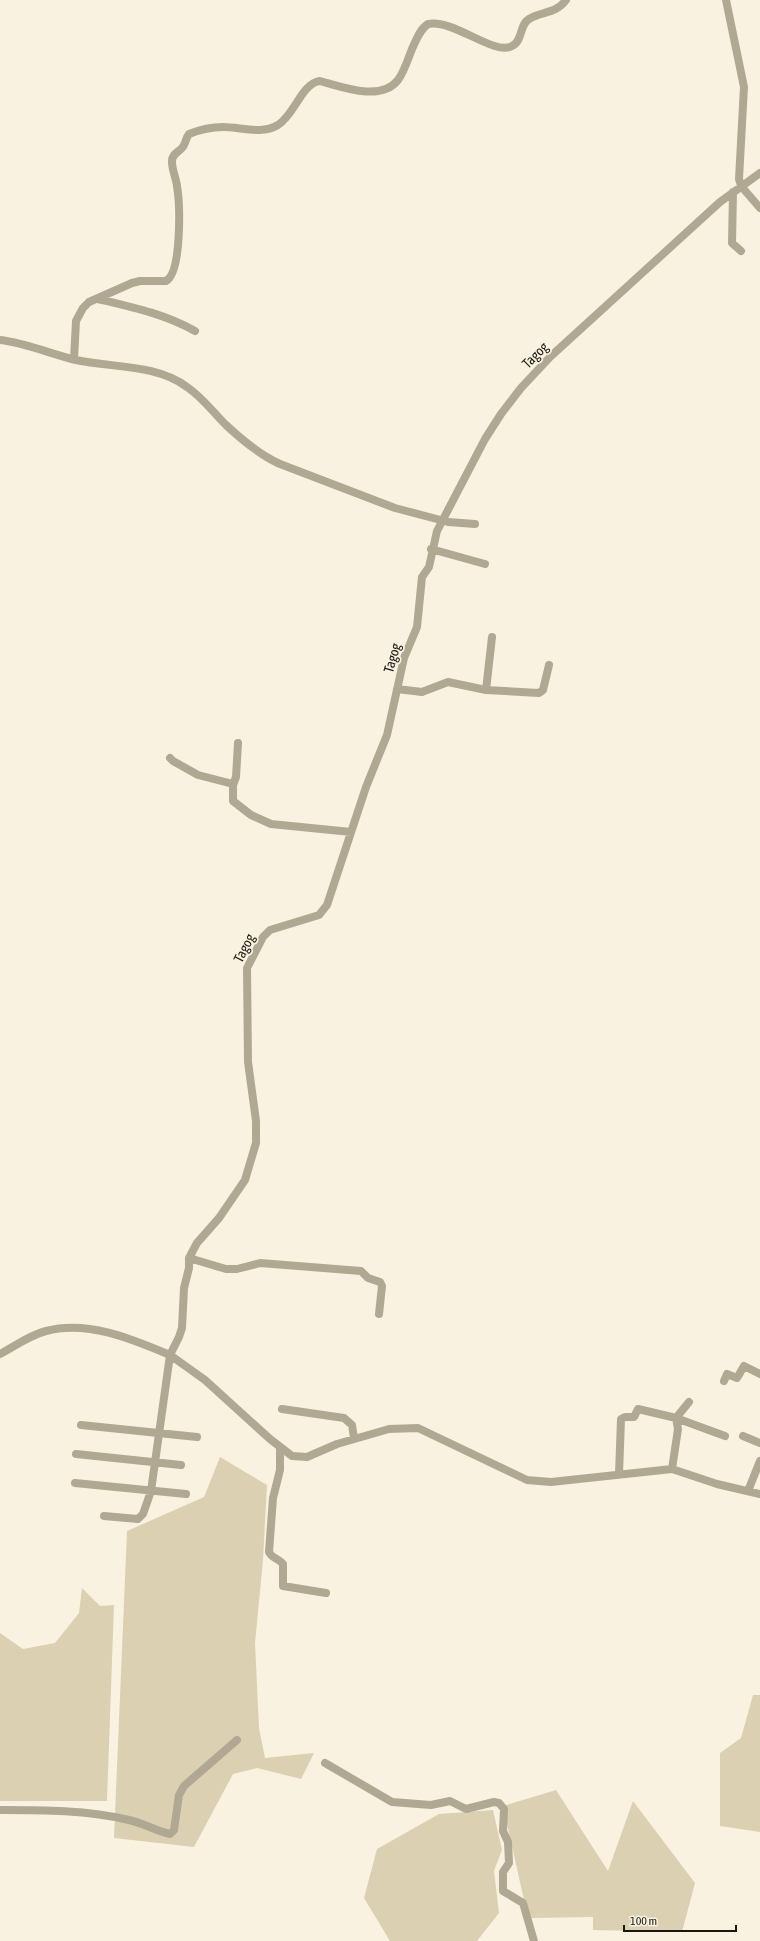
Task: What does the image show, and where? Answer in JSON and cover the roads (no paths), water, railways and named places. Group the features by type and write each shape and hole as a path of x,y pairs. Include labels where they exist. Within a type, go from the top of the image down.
{"street":[{"path":"74,359 76,321 83,308 98,299 140,281 166,281 172,275 175,266 179,223 177,186 171,161 175,154 184,146 189,134 214,128 253,130 278,125 294,109 308,86 315,82 359,90 380,91 392,86 399,79 422,28 428,24 457,29 490,45 510,48 518,41 525,22 533,17 553,12 566,0"},
{"path":"726,0 744,87 738,174 741,186 760,208"},
{"name":"Tagog","path":"189,1258 197,1243 219,1218 245,1180 256,1143 256,1121 248,1062 247,968 263,937 270,930 319,915 328,901 351,832 387,735 404,658 417,627 422,577 429,567 431,549 442,521 488,434 501,414 537,370 674,243 733,192 760,173"},
{"path":"733,192 732,243 741,251"},
{"path":"98,299 157,314 177,321 195,331"},
{"path":"0,340 19,342 74,359 151,371 173,378 198,395 227,426 264,457 395,508 442,521 475,524"},
{"path":"431,549 485,564"},
{"path":"486,690 492,637"},
{"path":"397,689 422,692 448,682 486,690 536,693 541,692 549,665"},
{"path":"238,743 236,777 233,785 234,801 262,821 271,824 310,826 351,832"},
{"path":"170,758 198,775 233,785"},
{"path":"104,1516 138,1519 143,1514 151,1490 170,1355 182,1328 184,1288 189,1268 189,1258 226,1268 236,1269 260,1264 361,1272 368,1278 377,1279 382,1286 378,1314"},
{"path":"0,1354 46,1331 79,1328 126,1338 170,1355 205,1380 292,1456 307,1457 354,1438 389,1429 418,1428 527,1480 539,1482 589,1480 619,1474 672,1469 717,1484 760,1494"},
{"path":"724,1381 727,1374 737,1378 744,1366 760,1374"},
{"path":"672,1469 678,1429 676,1418 689,1402"},
{"path":"282,1409 344,1418 352,1425 354,1438"},
{"path":"619,1474 620,1423 622,1418 634,1417 638,1409 676,1418 725,1436"},
{"path":"80,1425 196,1437"},
{"path":"743,1436 760,1443"},
{"path":"280,1447 280,1470 273,1498 269,1552 283,1564 283,1586 326,1593"},
{"path":"76,1454 181,1465"},
{"path":"748,1491 760,1461"},
{"path":"75,1483 186,1494"},
{"path":"0,1810 68,1811 100,1814 131,1820 170,1834 174,1830 179,1795 184,1786 237,1740"},
{"path":"325,1764 394,1803 431,1805 450,1801 466,1809 494,1802 500,1803 504,1809 503,1831 508,1842 509,1863 503,1872 503,1891 523,1903 534,1941"}]}
